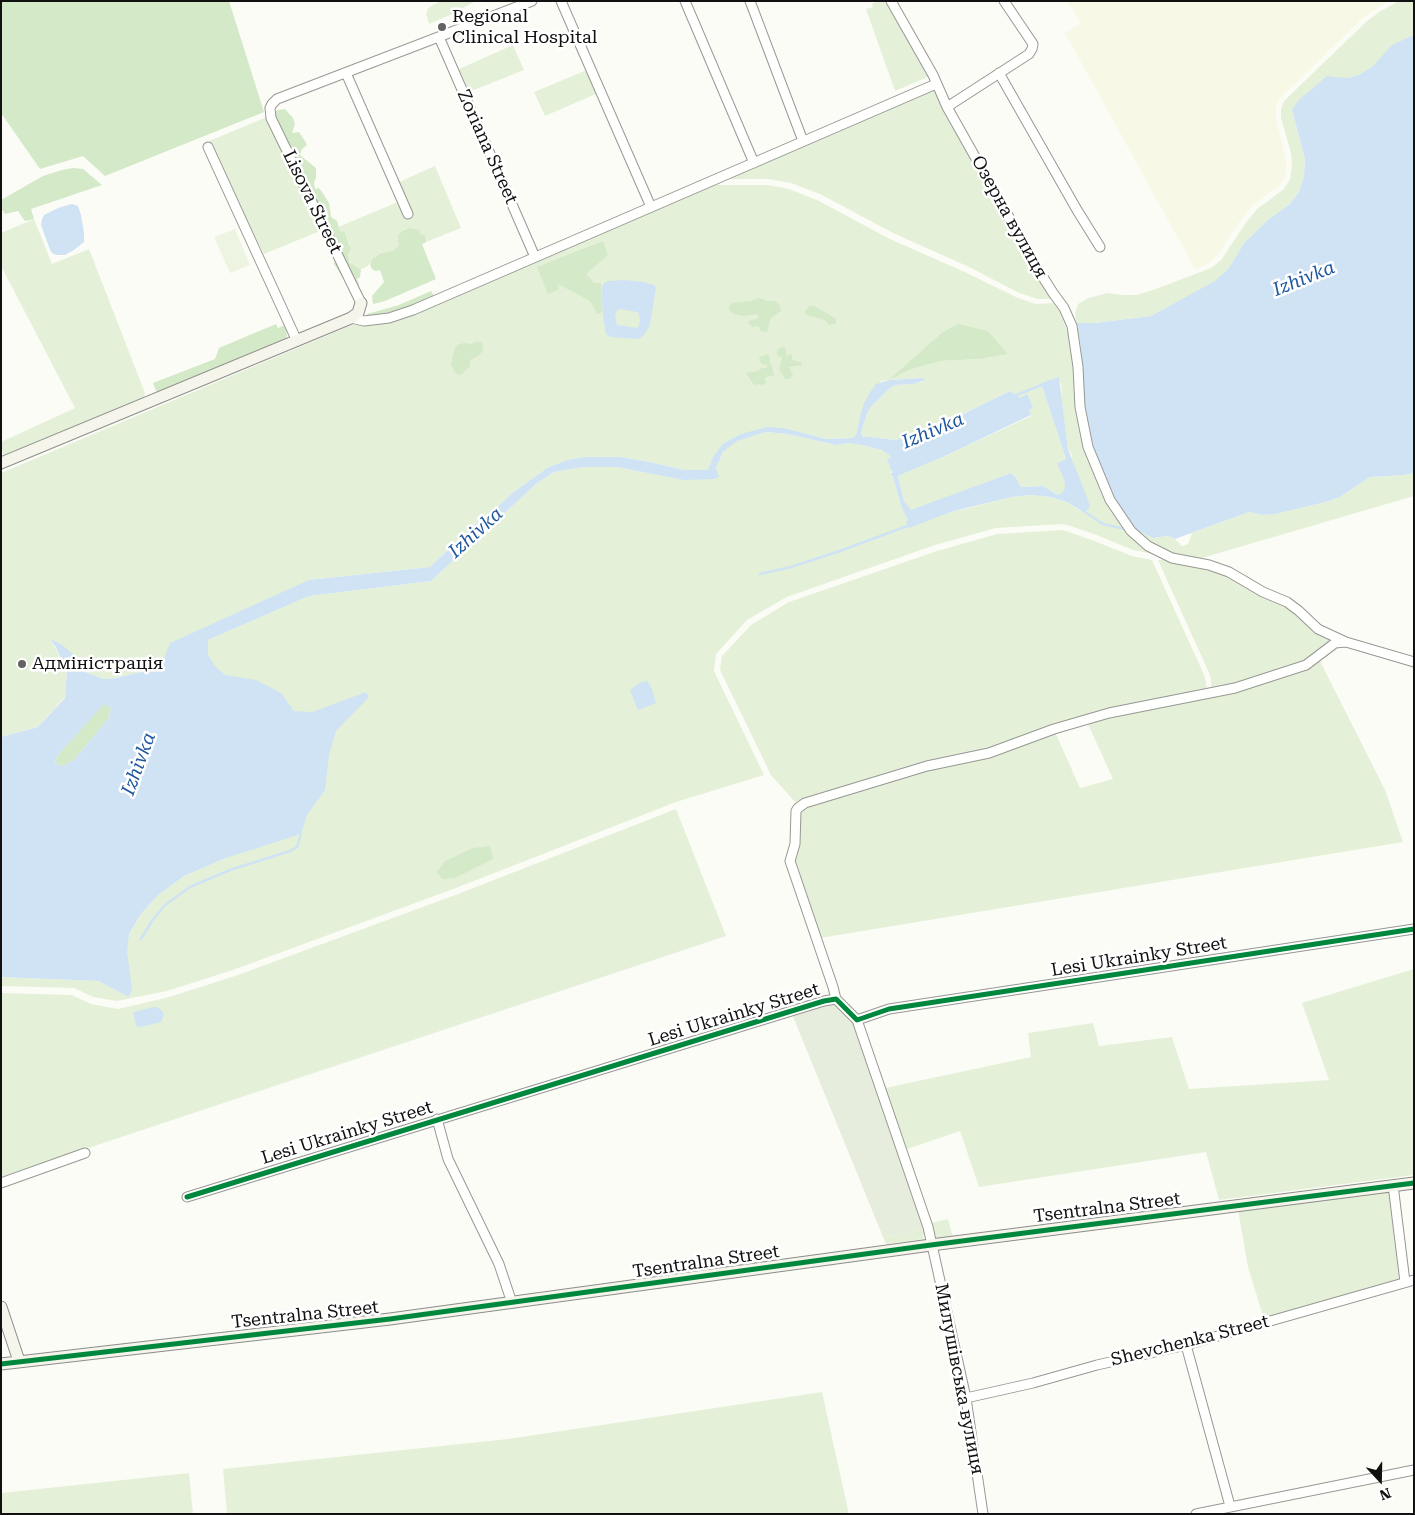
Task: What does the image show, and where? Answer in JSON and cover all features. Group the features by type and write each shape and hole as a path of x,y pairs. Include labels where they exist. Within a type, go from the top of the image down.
{"street":[{"name":"Lisova Street","path":"351,318 358,313 360,303 271,118 272,104 277,99 532,1"},
{"path":"561,1 651,207"},
{"path":"685,1 754,163"},
{"path":"750,1 803,141"},
{"name":"Озерна вулиця","path":"891,1 933,76 947,107 1041,274 1064,308 1072,326 1078,366 1080,407 1088,447 1110,500 1131,531 1148,546 1172,558 1209,565 1229,572 1263,592 1287,602 1318,629 1346,642 1414,662"},
{"path":"947,107 1029,54 1032,50 1033,44 1004,1"},
{"name":"Zoriana Street","path":"439,37 535,257"},
{"path":"346,73 408,214"},
{"path":"999,73 1100,247"},
{"path":"1,463 351,318 364,321 389,318 413,310 936,84"},
{"path":"208,147 297,340"},
{"name":"Lesi Ukrainky Street","path":"1346,642 1335,643 1306,665 1273,677 1235,688 1109,713 1054,729 989,753 927,766 805,803 796,811 795,844 790,861 836,999 856,1020 889,1009 1414,930"},
{"name":"Lesi Ukrainky Street","path":"187,1197 783,1013 836,999"},
{"name":"Милушівська вулиця","path":"856,1020 928,1227 966,1398 984,1514"},
{"path":"436,1119 448,1159 499,1264 512,1304"},
{"path":"1,1183 85,1153"},
{"name":"Tsentralna Street","path":"1,1364 17,1356 380,1320 512,1304 931,1245 1414,1183"},
{"path":"1393,1186 1409,1281"},
{"name":"Shevchenka Street","path":"966,1398 1186,1345 1409,1281"},
{"path":"1,1307 17,1356"},
{"path":"1186,1345 1230,1506"},
{"path":"1196,1514 1414,1470"}],"green space":[{"path":"1,1 229,1 264,112 105,176 83,156 40,169 1,113"},
{"path":"440,1 476,1 429,24 426,14 428,8"},
{"path":"878,1 887,1 930,76 895,91 866,9 873,7 872,4"},
{"path":"1067,1 1388,1 1363,18 1279,99 1276,108 1276,119 1287,166 1285,177 1280,185 1253,205 1217,256 1208,264 1195,269 1065,33 1081,23"},
{"path":"1399,1 1414,1 1414,102 1292,110 1305,159 1304,176 1299,192 1290,204 1269,219 1244,243 1229,268 1215,282 1151,316 1095,323 1077,323 1085,333 1082,367 1075,313 1078,304 1089,298 1107,293 1136,295 1153,290 1211,268 1221,260 1257,209 1284,189 1290,179 1291,153 1281,118 1281,109 1284,101 1366,22"},
{"path":"513,45 524,70 469,92 459,69"},
{"path":"587,70 596,94 545,116 534,92"},
{"path":"935,88 955,131 1010,230 1052,299 1038,299 1019,293 969,267 893,233 820,194 791,183 768,179 725,179"},
{"path":"285,109 293,118 295,124 292,133 299,132 307,145 302,149 300,155 316,168 315,189 319,188 324,195 329,203 331,217 337,221 340,231 345,233 351,249 348,256 350,263 361,270 360,277 357,279 359,284 357,289 352,291 334,264 335,260 331,251 323,240 319,228 314,224 314,216 309,211 311,206 305,195 300,191 301,187 296,174 285,158 273,113"},
{"path":"267,117 320,231 264,254 209,141"},
{"path":"435,166 461,228 426,242 426,238 419,233 392,251 381,253 372,259 368,266 355,272 348,257 350,244 345,234 338,227 400,201 411,209 399,182"},
{"path":"73,168 83,169 102,185 31,209 34,219 25,221 18,211 5,214 1,208 1,200 43,176"},
{"path":"710,185 768,185 789,189 817,200 890,239 1018,298 1036,304 1053,303 1059,311 1067,330 1107,502 1159,555 1133,550 1064,524 996,528 935,545 787,597 747,620 716,654 714,671 764,775 676,802 456,888 233,970 167,991 117,1001 93,997 74,988 1,986 1,977 98,981 128,996 115,958 141,914 157,896 184,876 226,858 189,666 208,640 309,596 431,581 536,484 554,472 583,467 617,467 683,480 716,468 723,452 736,441 766,432 787,434 836,445 851,443 883,450 891,457 886,461 890,463 891,476 893,477 902,509 909,521 1012,497 1031,495 1050,497 1067,502 1082,512 1071,453 1068,449 1061,383 1041,383 1066,459 1057,463 1065,483 1062,494 1058,495 1043,486 1021,487 1011,473 911,510 904,501 898,476 1031,416 1029,410 1032,408 1010,391 949,421 912,436 895,440 863,437 861,434 867,413 890,388 895,385 914,384 924,381 923,378 881,381 860,416 856,435 853,438 826,439 784,428 741,434 717,451 709,470 703,471 684,470 621,457 584,457 567,460 547,468 511,494 482,522 479,523 477,521 430,567 309,580 145,671 104,679 82,671 80,660 51,640 67,670 65,697 38,727 1,737 1,473 352,325 390,321","holes":["988,331 1008,354 981,359 940,361 909,370 891,378"]},
{"path":"34,219 52,264 89,249 145,393 144,397 4,455 1,442 75,408 1,266 1,233"},
{"path":"409,228 420,230 419,233 425,235 426,242 422,244 436,279 385,301 373,304 372,296 384,282 380,270 375,271 371,268 372,259 381,253 392,251 399,246 398,236"},
{"path":"235,229 250,265 230,273 214,237"},
{"path":"603,241 608,255 586,274 594,283 601,283 602,312 597,314 590,301 558,284 559,289 548,294 537,267"},
{"path":"431,291 434,296 422,302 390,314 367,317 367,314 399,305"},
{"path":"758,298 766,301 775,301 780,305 781,311 771,318 767,332 761,331 758,326 753,327 748,323 759,318 757,314 742,316 734,314 728,309 732,303 751,301"},
{"path":"809,306 813,306 836,319 836,324 829,325 825,320 807,315 805,312"},
{"path":"276,324 278,328 285,325 286,338 156,391 153,383 215,359 219,348"},
{"path":"958,324 988,331 1008,354 981,359 940,361 909,370 889,380 942,333"},
{"path":"482,342 482,352 470,360 470,366 463,373 460,375 455,373 451,364 457,345"},
{"path":"783,347 786,349 786,356 792,354 792,359 801,362 802,365 789,367 793,375 789,379 785,379 779,369 782,358 777,355 777,350"},
{"path":"767,354 770,358 769,363 772,365 774,376 765,378 765,384 754,385 746,373 767,368 767,365 762,364 759,360 760,357"},
{"path":"1414,473 1414,496 1195,560 1184,559 1150,543 1134,529 1153,538 1168,536 1175,539 1182,546 1188,544 1192,533 1249,512 1263,515 1275,514 1326,502 1340,497 1370,477"},
{"path":"1063,530 1132,556 1152,560 1205,677 1207,690 795,802 771,775 720,670 722,656 751,625 789,602 937,551 997,534"},
{"path":"1158,560 1172,560 1209,567 1286,604 1334,640 1304,663 1235,686 1212,689 1210,675"},
{"path":"1319,659 1385,790 1403,842 820,938 794,862 798,813 806,806 1055,732 1080,788 1113,779 1087,722 1210,695"},
{"path":"104,703 111,708 109,718 74,760 63,766 55,763 57,756"},
{"path":"676,809 726,936 1,1177 1,993 72,995 91,1004 118,1009 169,997 235,976 458,894"},
{"path":"490,846 493,859 455,878 442,879 437,872 445,861 473,848"},
{"path":"1414,969 1414,1175 1219,1200 1206,1152 979,1187 960,1131 907,1149 885,1088 1031,1057 1028,1033 1093,1023 1099,1046 1172,1037 1189,1089 1329,1080 1302,1003"},
{"path":"830,1003 842,1009 855,1023 925,1229 883,1237 792,1014"},
{"path":"1389,1191 1399,1280 1264,1319 1248,1267 1238,1210"},
{"path":"948,1219 953,1237 936,1238 931,1223"},
{"path":"925,1229 923,1239 886,1244 883,1237"},
{"path":"822,1392 849,1514 227,1514 223,1469 508,1439"},
{"path":"189,1473 193,1514 1,1514 1,1493"}],"water":[{"path":"1414,35 1414,473 1370,477 1340,497 1326,502 1275,514 1263,515 1249,512 1175,539 1168,536 1153,538 1134,529 1112,499 1091,446 1083,407 1081,348 1077,323 1095,323 1151,316 1215,281 1229,268 1244,243 1269,219 1290,204 1299,192 1304,176 1305,159 1292,110 1299,100 1327,76 1348,78 1359,75 1372,67 1392,45"},
{"path":"72,204 78,206 81,215 84,242 65,255 53,254 41,225 42,219 44,215 58,208"},
{"path":"605,282 644,282 654,285 656,288 650,325 642,337 637,339 611,337 606,334 602,306 602,286","holes":["617,310 637,312 640,321 638,328 617,325 615,316"]},
{"path":"1059,377 1068,449 1089,503 1090,507 1086,511 1083,512 1067,502 1050,497 1031,495 1012,497 966,508 909,528 893,477 890,474 892,473 889,467 890,464 886,461 891,457 888,454 882,450 862,445 850,443 836,445 787,434 766,432 737,441 723,452 716,468 719,477 714,479 683,480 617,467 583,467 554,472 536,484 431,581 309,596 208,640 208,655 215,666 225,675 256,680 281,693 294,711 312,712 366,692 369,697 336,731 329,755 325,790 307,815 301,834 226,858 184,876 157,896 141,914 129,934 127,952 132,989 129,997 98,981 1,977 1,737 38,727 65,698 67,670 50,639 61,644 80,660 82,671 104,679 145,671 162,663 170,643 309,580 430,567 478,521 479,523 482,522 511,494 547,468 567,460 584,457 621,457 684,470 708,470 713,457 724,443 741,434 767,427 784,428 826,439 853,438 856,435 864,403 871,391 876,384 889,380 923,378 925,380 914,384 895,385 890,388 867,413 861,433 863,437 895,440 912,436 949,421 1010,391 1020,398 1027,394 1033,408 1029,410 1031,415 898,476 904,501 911,510 1011,473 1021,487 1043,486 1058,495 1065,488 1065,483 1057,463 1066,459 1041,383","holes":["104,704 111,708 109,718 74,760 63,766 55,763 57,756"]},
{"path":"647,681 652,689 656,703 638,710 630,690 641,682"},
{"path":"157,1007 164,1014 161,1022 138,1027 133,1013"}],"waterway":[{"name":"Izhivka","path":"1014,396 1044,384"},
{"path":"1082,510 1103,524 1125,529"},
{"path":"760,574 791,567 840,551 910,525"},
{"path":"141,939 165,905 190,887 230,870 290,851 297,847 301,834"}],"cycle path":[{"path":"187,1197 824,1001 836,999 857,1020 889,1009 1414,929"},
{"path":"1,1364 390,1319 931,1245 1414,1183"}],"place":[{"name":"Regional Clinical Hospital","path":"442,27"},
{"name":"Адміністрація","path":"22,664"}]}
